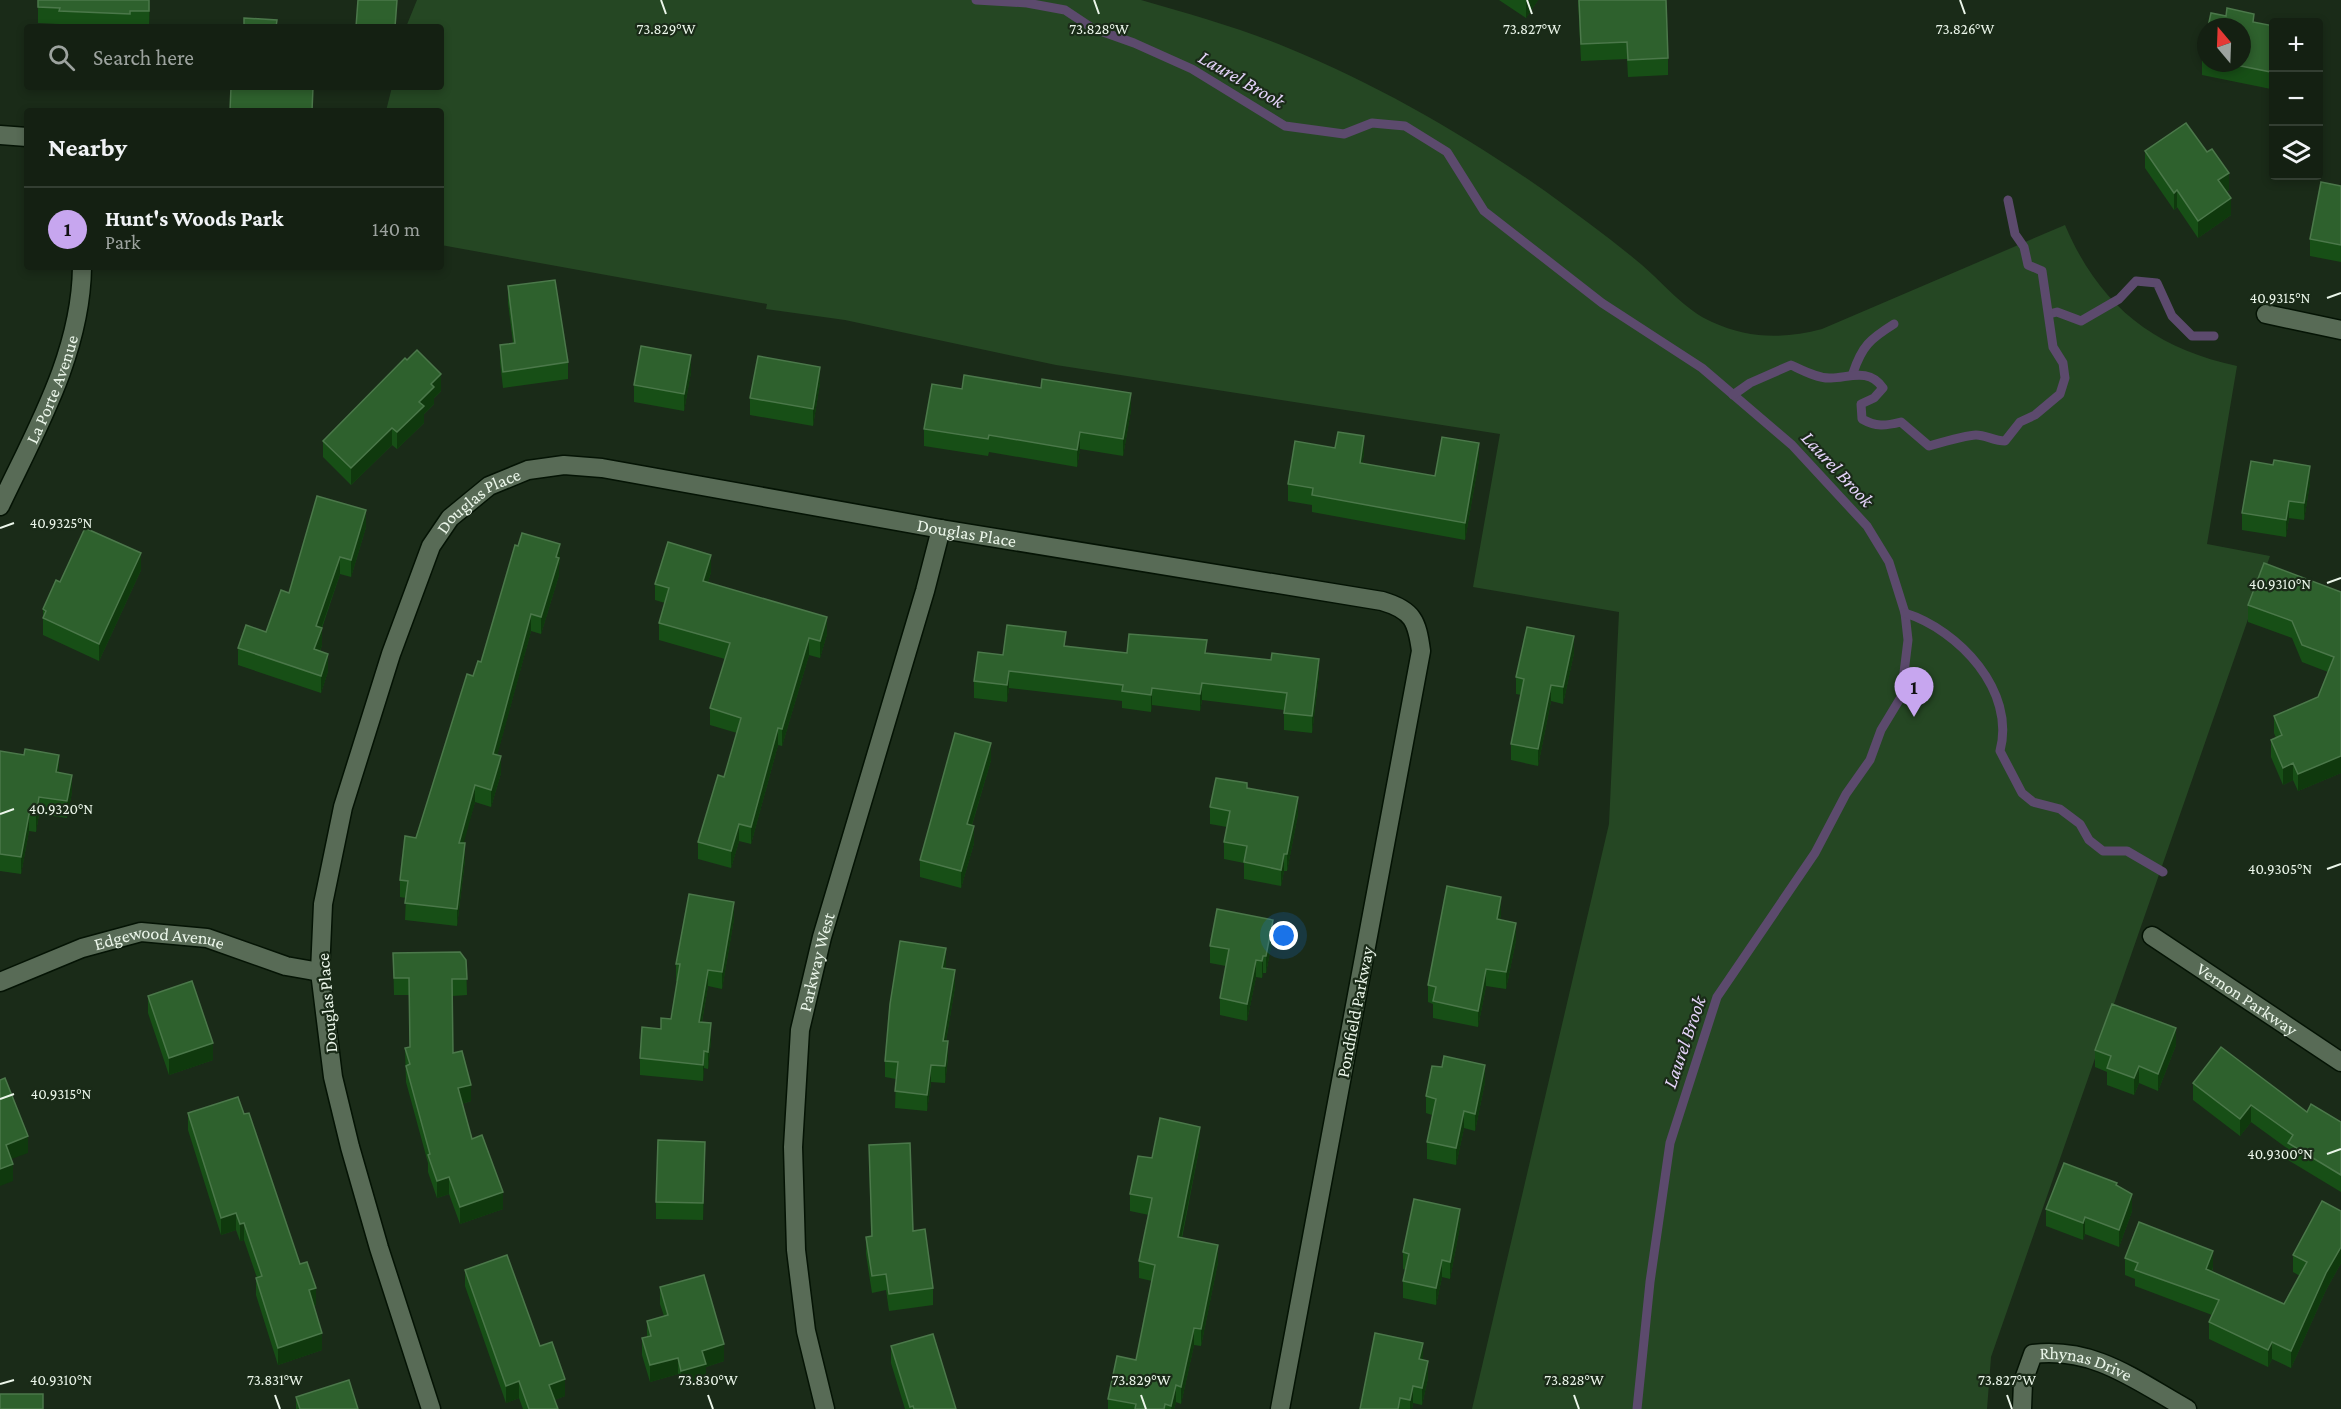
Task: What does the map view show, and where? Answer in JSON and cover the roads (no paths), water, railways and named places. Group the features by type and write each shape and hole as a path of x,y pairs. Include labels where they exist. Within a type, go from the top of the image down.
{"street":[{"path":"0,135 24,137"},
{"name":"La Porte Avenue","path":"0,506 51,399 72,344 81,296 82,270"},
{"path":"2266,314 2341,330"},
{"name":"Douglas Place","path":"432,1409 379,1248 333,1077 320,972 324,904 343,807 391,654 431,546 450,518 489,486 528,470 564,465 602,468 941,529 1382,601 1400,606 1412,617"},
{"name":"Parkway West","path":"825,1409 806,1331 796,1250 793,1147 800,1030 825,926 925,591 941,529"},
{"name":"Pondfield Parkway","path":"1280,1409 1422,651 1419,630 1412,617"},
{"name":"Edgewood Avenue","path":"0,981 82,948 141,932 207,938 286,966 320,972"},
{"name":"Vernon Parkway","path":"2152,936 2341,1062"},
{"name":"Rhynas Drive","path":"2022,1409 2023,1382 2033,1354 2063,1351 2099,1359 2187,1409"}],"waterway":[{"name":"Laurel Brook","path":"976,0 1027,3 1065,10 1092,28 1134,43 1192,69 1285,126 1344,134 1372,123 1405,126 1447,152 1484,211 1602,303 1702,368 1792,445 1867,526 1889,562 1905,613 1908,640 1901,697 1881,730 1870,760 1846,794 1815,853 1717,997 1670,1143 1650,1282 1637,1409"},
{"path":"1733,395 1750,383 1791,365 1810,374 1826,378 1865,376 1883,388 1874,398 1861,404 1862,419 1867,422 1881,425 1901,422 1929,446 1976,435 2005,441 2020,422 2035,415 2060,394 2065,378 2063,363 2053,347 2042,271 2028,265 2024,247 2015,234 2008,200"},
{"path":"2049,314 2057,312 2081,321 2119,299 2136,281 2157,283 2172,316 2192,336 2214,336"},
{"path":"1853,373 1868,344 1894,324"},
{"path":"1905,613 1945,633 1979,666 1991,685 2000,707 2003,729 2000,751 2022,793 2033,802 2060,809 2080,824 2089,840 2103,851 2127,851 2163,872"}],"place":[{"name":"Hunt's Woods Park","path":"1914,717"}]}
